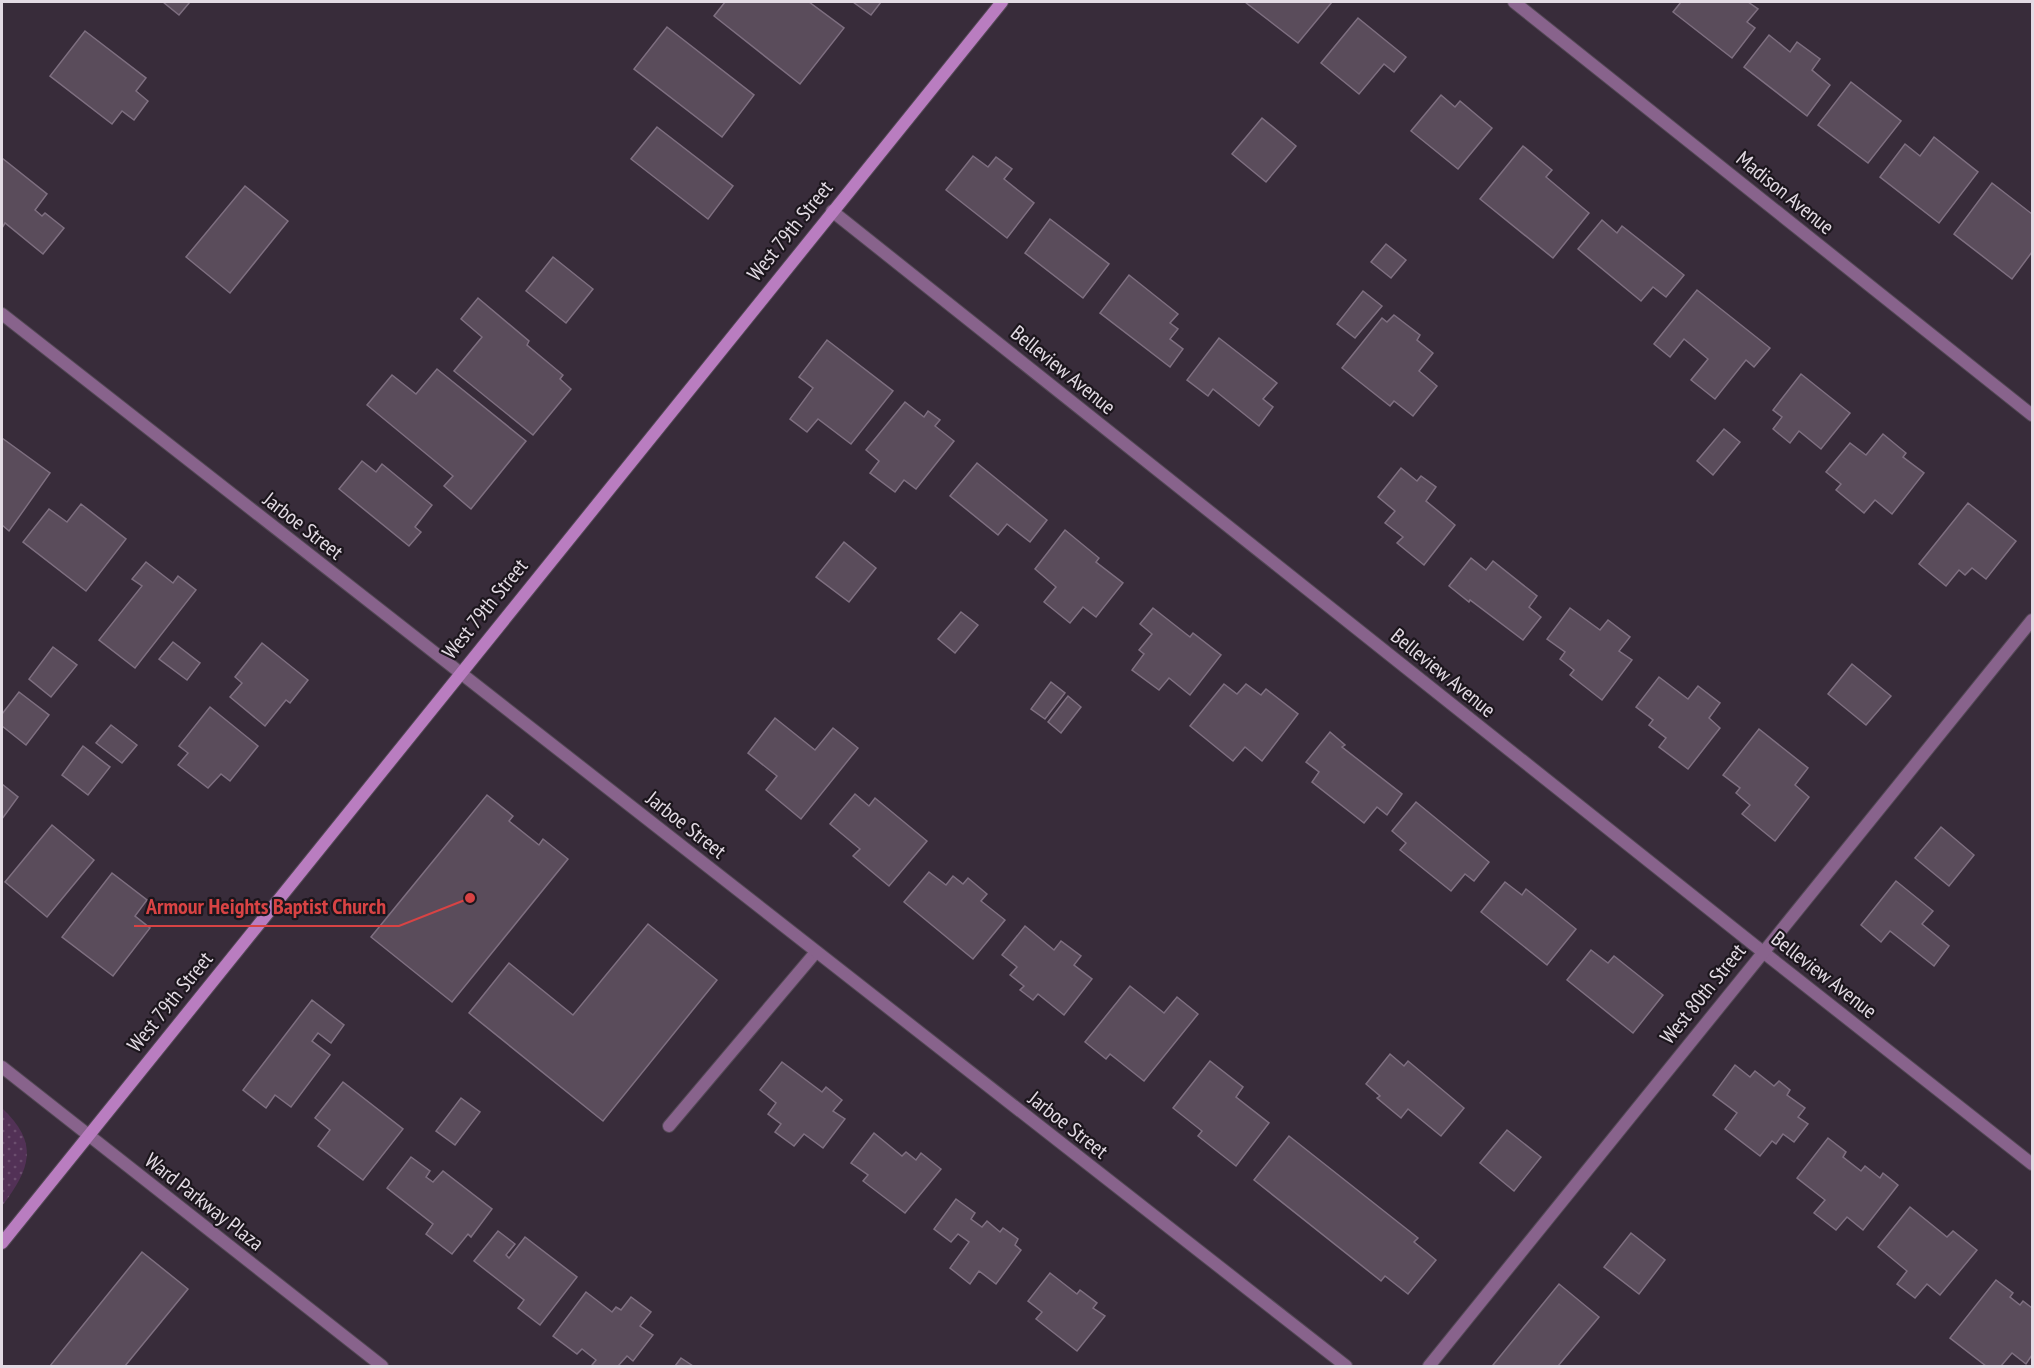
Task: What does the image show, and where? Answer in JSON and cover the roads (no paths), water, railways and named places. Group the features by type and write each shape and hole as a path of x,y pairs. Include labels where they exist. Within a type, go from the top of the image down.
{"street":[{"name":"West 79th Street","path":"2,1243 831,211 1002,2"},
{"name":"Madison Avenue","path":"1514,2 2032,415"},
{"name":"Belleview Avenue","path":"831,211 2032,1164"},
{"name":"Jarboe Street","path":"2,314 1346,1366"},
{"name":"West 80th Street","path":"1429,1366 2032,620"},
{"path":"669,1126 816,952"},
{"name":"Ward Parkway Plaza","path":"2,1067 382,1366"}],"place":[{"name":"Armour Heights Baptist Church","path":"470,898"}]}
